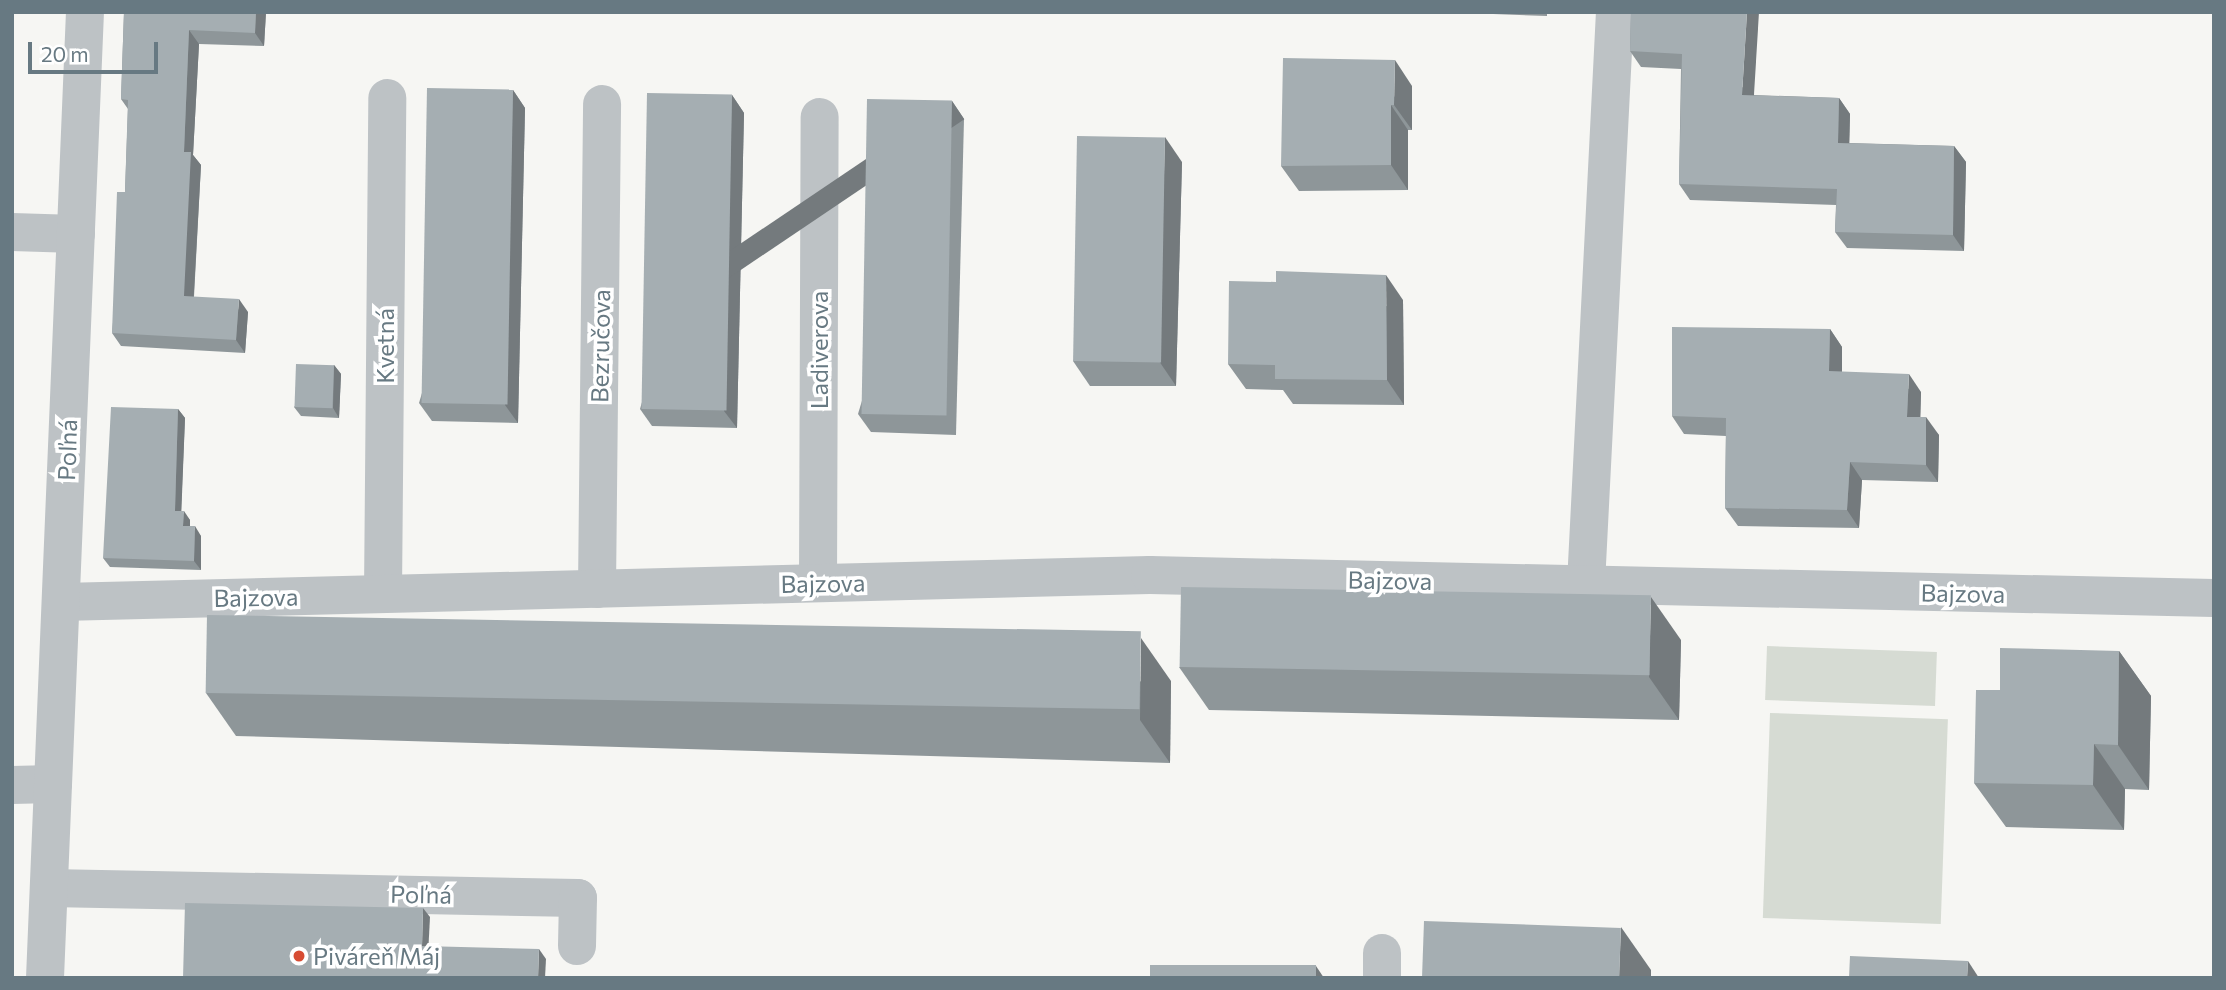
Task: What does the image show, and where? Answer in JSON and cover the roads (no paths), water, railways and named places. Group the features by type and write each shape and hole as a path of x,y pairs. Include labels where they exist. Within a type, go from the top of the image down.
{"street":[{"name":"Poľná","path":"45,978 85,12"},
{"path":"1586,584 1615,12"},
{"name":"Kvetná","path":"383,594 387,98"},
{"name":"Bezručova","path":"597,589 602,104"},
{"name":"Ladiverova","path":"818,583 820,117"},
{"path":"12,232 76,234"},
{"name":"Bajzova","path":"61,601 1150,575 2214,598"},
{"path":"12,785 53,784"},
{"name":"Poľná","path":"49,888 578,898 577,946"}],"place":[{"name":"Piváreň Máj","path":"299,956"}]}
